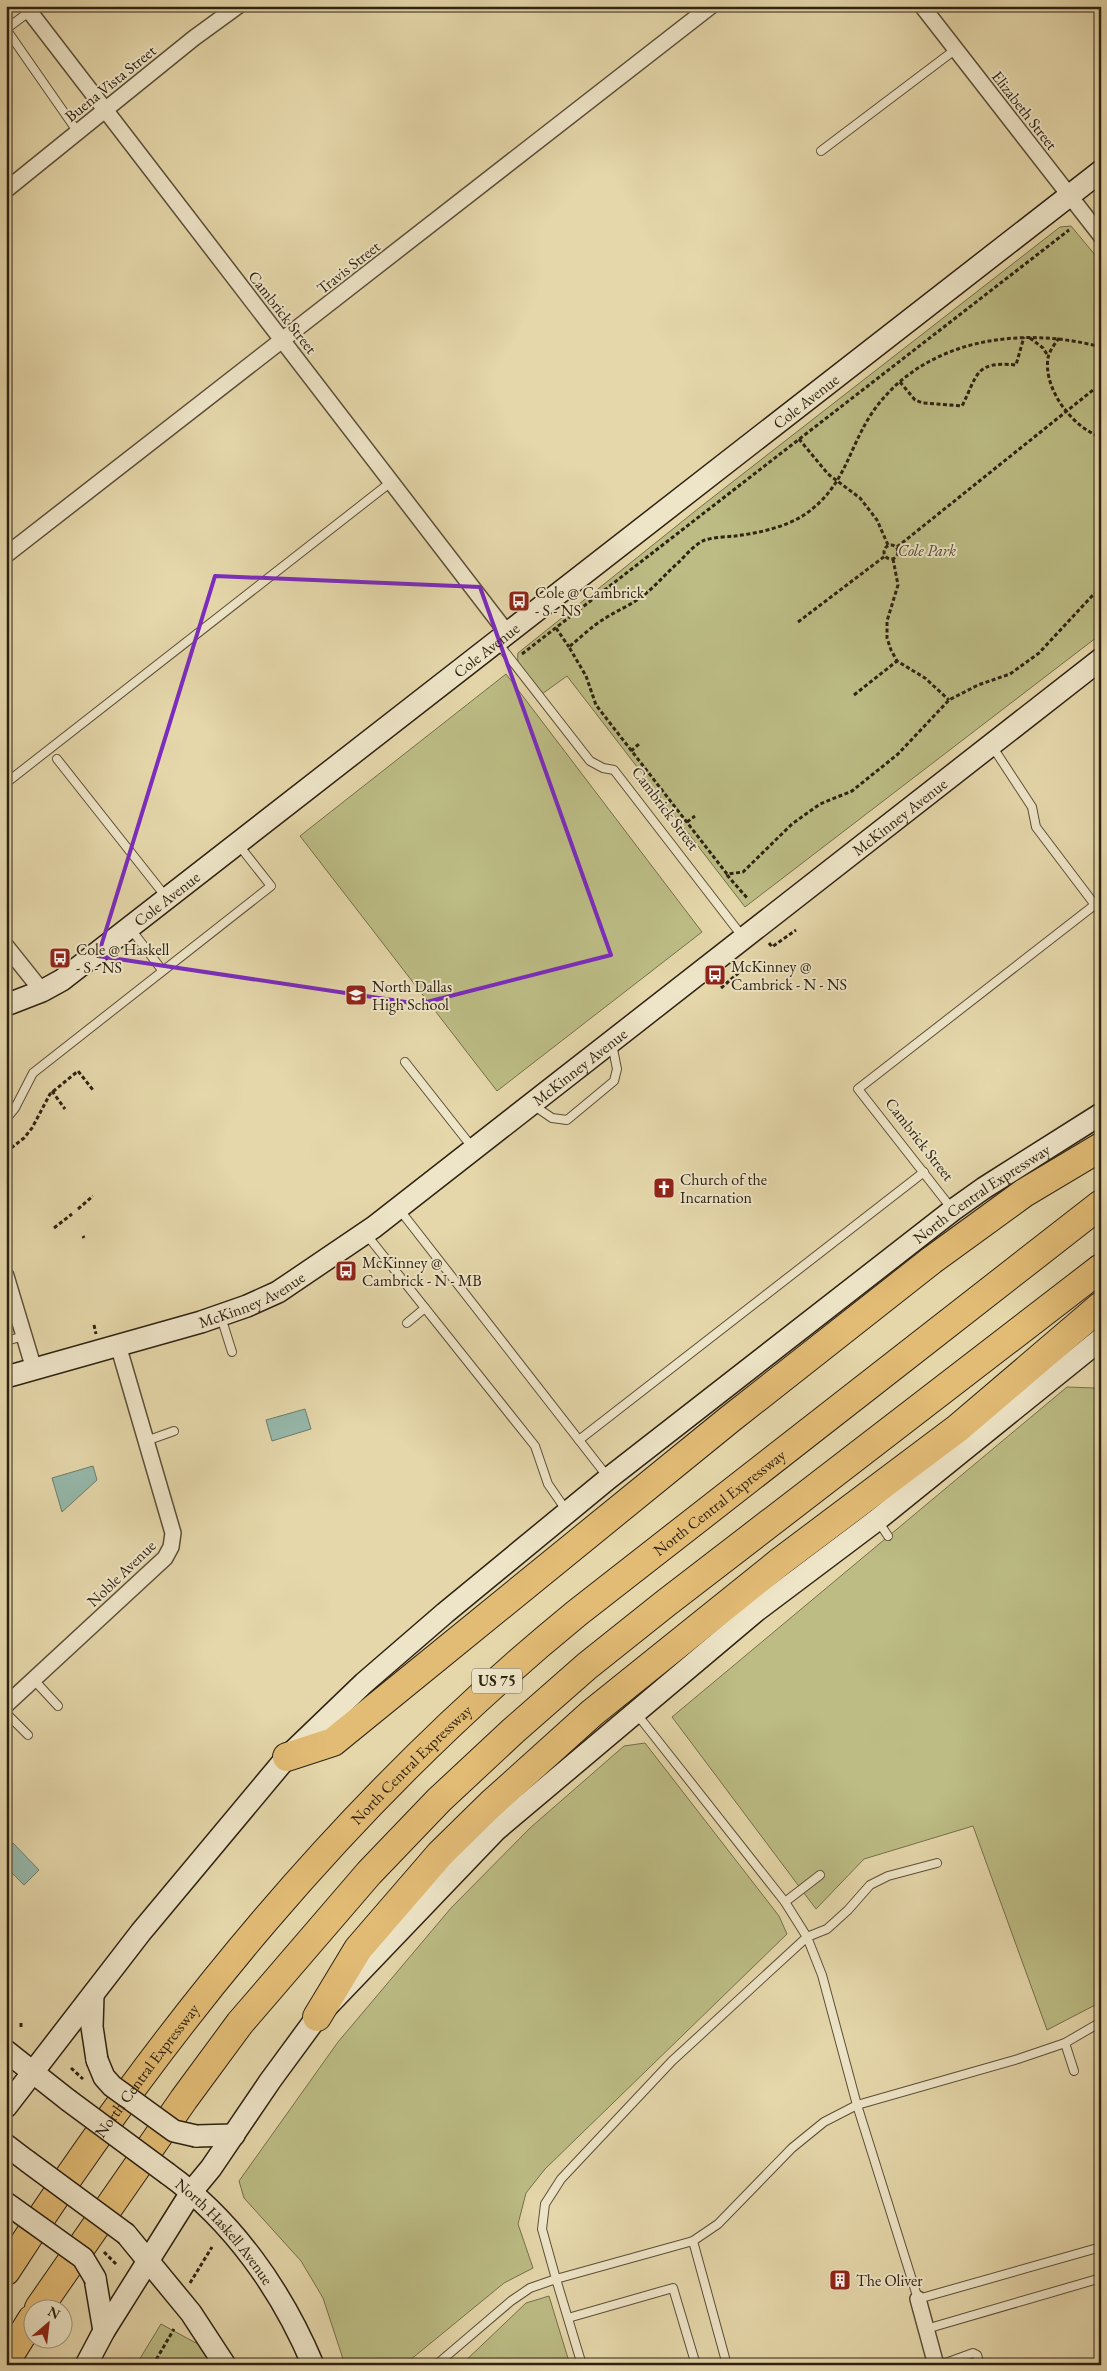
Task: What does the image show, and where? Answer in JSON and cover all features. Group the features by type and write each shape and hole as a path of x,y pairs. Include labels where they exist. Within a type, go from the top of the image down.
{"highway":[{"path":"287,1757 333,1742 730,1419 932,1260 1024,1193 1101,1148"},
{"name":"North Central Expressway","path":"6,2271 114,2112 199,1999 310,1866 409,1763 500,1678 576,1613 1101,1204"},
{"name":"US 75","path":"46,2298 184,2099 240,2023 369,1873 440,1800 513,1730 609,1649 1101,1268"},
{"path":"318,2017 358,1949 440,1854 491,1804 592,1713 789,1556 958,1428 1101,1306"},
{"path":"6,2361 22,2335"}],"street":[{"name":"Buena Vista Street","path":"6,190 194,38 238,6"},
{"name":"Travis Street","path":"6,555 710,6"},
{"name":"Elizabeth Street","path":"922,6 1101,236"},
{"name":"Cambrick Street","path":"34,9 106,108 392,482 502,638"},
{"name":"Cole Avenue","path":"6,1005 42,991 62,980 1101,171"},
{"name":"McKinney Avenue","path":"6,1377 220,1316 278,1292 365,1233 398,1208 1101,659"},
{"path":"6,946 42,991"},
{"name":"North Central Expressway","path":"6,2108 191,1871 287,1757 364,1683 445,1613 609,1478 953,1210 984,1188 1101,1114"},
{"path":"6,1276 34,1369"},
{"name":"Noble Avenue","path":"6,1705 165,1558 172,1547 173,1533 118,1345"},
{"path":"86,2365 104,2331 192,2191 318,2017 496,1830 756,1611 882,1528 1098,1346"},
{"path":"93,1995 92,2027 97,2060 104,2077 112,2086 174,2131 196,2136 234,2135"},
{"name":"North Haskell Avenue","path":"6,2052 32,2074 192,2191 249,2253 273,2286 299,2331 313,2365"},
{"path":"6,2145 126,2234 191,2313 225,2365"},
{"path":"6,2203 83,2258 96,2278 104,2331"},
{"path":"918,2299 938,2365"}],"lane":[{"path":"34,9 6,29 77,131"},
{"path":"821,151 956,49"},
{"path":"6,783 392,482"},
{"name":"Cambrick Street","path":"502,638 512,662 590,761 603,768 614,770 744,938"},
{"path":"991,744 1032,807 1036,827 1098,903"},
{"path":"57,759 167,899"},
{"path":"6,1120 15,1108 33,1072 271,886 238,843"},
{"name":"Cambrick Street","path":"953,1210 858,1089 1098,903"},
{"path":"129,928 162,970"},
{"path":"531,1104 552,1118 567,1120 614,1081 617,1068 612,1042"},
{"path":"405,1062 473,1149"},
{"path":"579,1440 924,1172"},
{"path":"398,1208 609,1478"},
{"path":"365,1233 535,1446 548,1484 568,1512"},
{"path":"406,1323 425,1308"},
{"path":"220,1316 232,1352"},
{"path":"6,1341 24,1336"},
{"path":"146,1441 174,1431"},
{"path":"34,1680 58,1706"},
{"path":"636,1713 785,1902 807,1937 822,1975 857,2105 918,2299 1101,2247"},
{"path":"6,1714 28,1735"},
{"path":"582,2365 542,2229 545,2204 560,2178 672,2061 807,1937 827,1928 848,1910 870,1885 888,1876 938,1863"},
{"path":"785,1902 820,1875"},
{"path":"436,2365 511,2300 530,2288 693,2241 718,2224 805,2138 824,2122 857,2105 1018,2060 1065,2043 1101,2022"},
{"path":"1065,2043 1074,2071"},
{"path":"693,2241 727,2365"},
{"path":"926,2329 1101,2278"},
{"path":"568,2318 673,2288 696,2365"},
{"path":"938,2365 973,2353 978,2355 980,2365"}],"path":[{"path":"512,662 1070,230"},
{"path":"1026,337 1043,348 1048,356 1052,384 1066,411 1078,424 1101,438"},
{"path":"900,382 915,400 923,403 962,406 978,372 985,366 1016,365 1026,337"},
{"path":"569,647 603,619 642,597 704,540 770,530 792,521 818,504 838,481 870,417 882,400 900,382 936,358 955,350 994,340 1026,337 1059,338 1101,347"},
{"path":"1048,356 1059,338"},
{"path":"896,547 1093,390"},
{"path":"799,439 828,474 860,498 877,520 888,545"},
{"path":"888,545 896,547"},
{"path":"885,556 884,550 888,545"},
{"path":"896,547 898,552 893,559 898,585 887,622 887,638 897,661 925,678 950,700"},
{"path":"885,556 893,559"},
{"path":"798,622 885,556"},
{"path":"727,874 743,872 792,824 820,804 852,791 898,754 950,700 978,684 1010,674 1039,652 1092,596 1101,590"},
{"path":"556,628 586,676 596,705 748,899"},
{"path":"854,696 897,661"},
{"path":"631,751 639,744"},
{"path":"687,822 695,816"},
{"path":"765,938 772,947 796,930"},
{"path":"721,988 743,969 737,961"},
{"path":"6,1152 24,1138 32,1128 52,1092 78,1071 93,1090"},
{"path":"52,1092 65,1109"},
{"path":"78,1209 93,1196"},
{"path":"54,1228 72,1214"},
{"path":"21,2023 21,2028"},
{"path":"190,2283 212,2247"},
{"path":"153,2365 174,2329"},
{"path":"156,2359 167,2365"}],"highlighted area":[{"path":"215,576 480,587 611,955 419,1004 98,956"}],"green space":[{"name":"Cole Park","path":"1071,226 1101,262 1101,634 745,907 567,676 542,694 519,665 518,653 699,508 1060,227"},
{"path":"506,674 702,932 497,1091 300,836"},
{"path":"1067,1387 1094,1388 1101,1396 1101,2002 1047,2030 973,1826 864,1859 816,1909 672,1717"},
{"path":"645,1743 779,1916 787,1934 545,2169 526,2193 518,2224 533,2268 504,2283 404,2365 345,2365 323,2298 301,2261 244,2198 239,2181 338,2042 451,1908 530,1828 624,1746"},
{"path":"549,2296 570,2365 461,2365 526,2303"},
{"path":"161,2324 207,2349 213,2365 136,2365"}],"shaded area":[{"path":"305,1409 311,1429 272,1441 266,1420"},
{"path":"93,1466 97,1480 62,1512 52,1478"},
{"path":"13,1843 39,1870 24,1885 6,1867 6,1849"}],"place":[{"name":"Cole @ Cambrick - S - NS","path":"519,601"},
{"name":"Cole @ Haskell - S - NS","path":"60,958"},
{"name":"McKinney @ Cambrick - N - NS","path":"715,975"},
{"name":"North Dallas High School","path":"356,995"},
{"name":"Church of the Incarnation","path":"664,1188"},
{"name":"McKinney @ Cambrick - N - MB","path":"346,1271"},
{"name":"The Oliver","path":"840,2280"}]}
